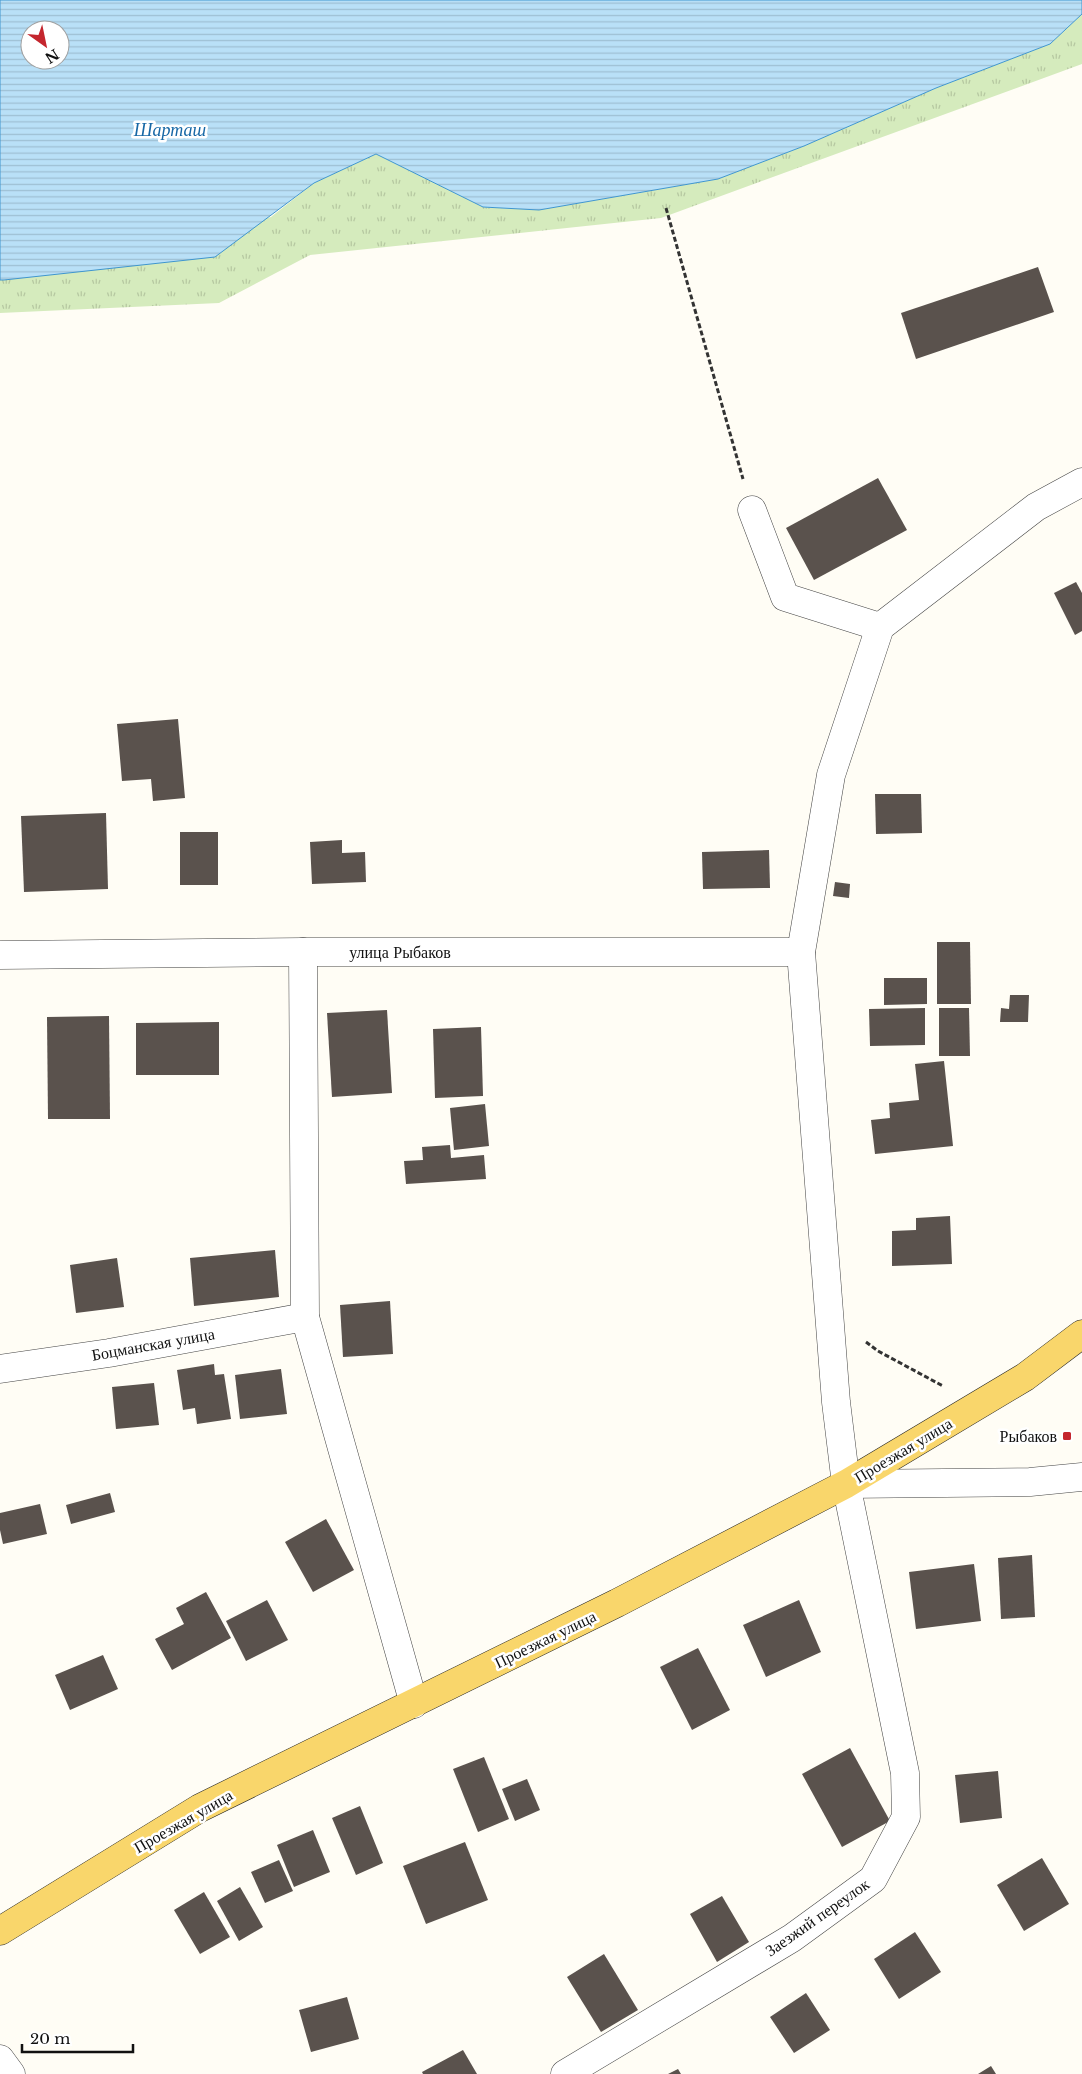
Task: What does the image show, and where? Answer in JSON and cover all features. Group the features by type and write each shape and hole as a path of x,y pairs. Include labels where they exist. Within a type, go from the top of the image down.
{"main road":[{"name":"Проезжая улица","path":"0,1931 200,1808 617,1603 846,1484 1025,1377 1082,1334"}],"street":[{"path":"752,510 785,597 880,627 1036,507 1082,482"},
{"name":"Заезжий переулок","path":"565,2074 792,1938 873,1879 906,1817 905,1773 846,1484 836,1402 801,952 831,775 880,627"},
{"path":"303,952 305,1317 414,1704"},
{"name":"улица Рыбаков","path":"0,955 303,952 801,952"},
{"name":"Боцманская улица","path":"0,1369 109,1353 305,1317"},
{"path":"846,1484 1030,1482 1082,1477"},
{"path":"0,2058 11,2074"}],"path":[{"path":"666,208 752,510"},
{"path":"829,1316 878,1351 943,1386"}],"green space":[{"path":"1082,14 1082,64 661,218 310,255 219,303 0,313 0,280 271,217 314,183 376,154 483,207 539,210 718,179 804,146 936,88 1050,44"}],"water":[{"name":"Шарташ","path":"0,0 1082,0 1082,14 1050,44 936,88 804,146 718,179 539,210 483,207 376,154 314,183 215,257 0,280"}],"building":[{"path":"1038,267 1054,312 916,359 901,313"},
{"path":"878,478 907,530 814,580 786,528"},
{"path":"1076,582 1082,593 1082,631 1075,635 1054,593"},
{"path":"178,719 185,798 153,801 151,779 122,781 117,724"},
{"path":"875,794 921,794 922,833 876,834"},
{"path":"106,813 108,889 24,892 21,816"},
{"path":"180,832 218,832 218,885 180,885"},
{"path":"342,840 342,853 365,852 366,882 312,884 310,842"},
{"path":"769,850 770,888 703,889 702,852"},
{"path":"835,882 850,884 849,898 833,896"},
{"path":"937,942 970,942 971,1004 937,1004"},
{"path":"884,978 927,978 927,1004 884,1005"},
{"path":"1010,995 1029,995 1028,1022 1000,1022 1001,1008 1009,1009"},
{"path":"925,1008 925,1045 870,1046 869,1009"},
{"path":"939,1008 969,1008 970,1056 939,1056"},
{"path":"387,1010 392,1093 332,1097 327,1013"},
{"path":"109,1016 110,1119 48,1119 47,1017"},
{"path":"219,1022 219,1075 136,1075 136,1023"},
{"path":"481,1027 483,1096 435,1098 433,1029"},
{"path":"944,1061 953,1146 875,1154 871,1120 890,1118 889,1103 919,1100 915,1064"},
{"path":"485,1104 489,1146 454,1150 450,1108"},
{"path":"450,1145 451,1158 484,1155 486,1179 406,1184 404,1161 423,1160 422,1147"},
{"path":"950,1216 952,1264 892,1266 892,1231 916,1230 916,1218"},
{"path":"275,1250 279,1297 194,1306 190,1258"},
{"path":"117,1258 124,1307 76,1313 70,1265"},
{"path":"390,1301 393,1354 343,1357 340,1305"},
{"path":"214,1364 215,1375 224,1374 231,1419 197,1424 195,1408 183,1410 177,1370"},
{"path":"281,1369 287,1414 240,1419 235,1375"},
{"path":"154,1383 159,1425 116,1429 112,1387"},
{"path":"110,1493 115,1512 71,1524 66,1505"},
{"path":"40,1504 47,1534 3,1544 0,1530 0,1513"},
{"path":"326,1519 354,1570 313,1592 285,1542"},
{"path":"1032,1555 1035,1617 1001,1619 998,1558"},
{"path":"974,1564 981,1621 916,1629 909,1572"},
{"path":"206,1592 231,1638 172,1670 155,1639 184,1624 176,1608"},
{"path":"267,1600 288,1640 246,1661 226,1621"},
{"path":"799,1600 821,1652 766,1677 743,1625"},
{"path":"698,1648 730,1710 692,1730 660,1667"},
{"path":"103,1655 118,1689 70,1710 55,1675"},
{"path":"850,1748 890,1821 842,1847 802,1774"},
{"path":"484,1757 509,1819 478,1832 453,1769"},
{"path":"998,1771 1002,1818 960,1823 955,1775"},
{"path":"527,1779 540,1810 515,1821 502,1789"},
{"path":"360,1806 383,1863 356,1875 332,1818"},
{"path":"313,1830 330,1872 294,1887 277,1845"},
{"path":"465,1842 488,1900 426,1924 403,1866"},
{"path":"1042,1858 1069,1904 1024,1931 997,1885"},
{"path":"279,1860 293,1891 265,1903 251,1872"},
{"path":"240,1887 263,1927 239,1941 217,1901"},
{"path":"204,1892 230,1937 200,1954 174,1910"},
{"path":"722,1896 749,1942 717,1962 690,1914"},
{"path":"915,1932 941,1972 899,1999 874,1959"},
{"path":"604,1954 638,2010 601,2032 567,1977"},
{"path":"806,1993 830,2030 794,2053 770,2017"},
{"path":"347,1997 359,2039 311,2052 299,2010"},
{"path":"463,2050 477,2074 423,2074 422,2072"},
{"path":"991,2066 996,2074 978,2074"},
{"path":"678,2069 681,2074 668,2074"}],"place":[{"name":"Рыбаков","path":"1067,1436"}]}
